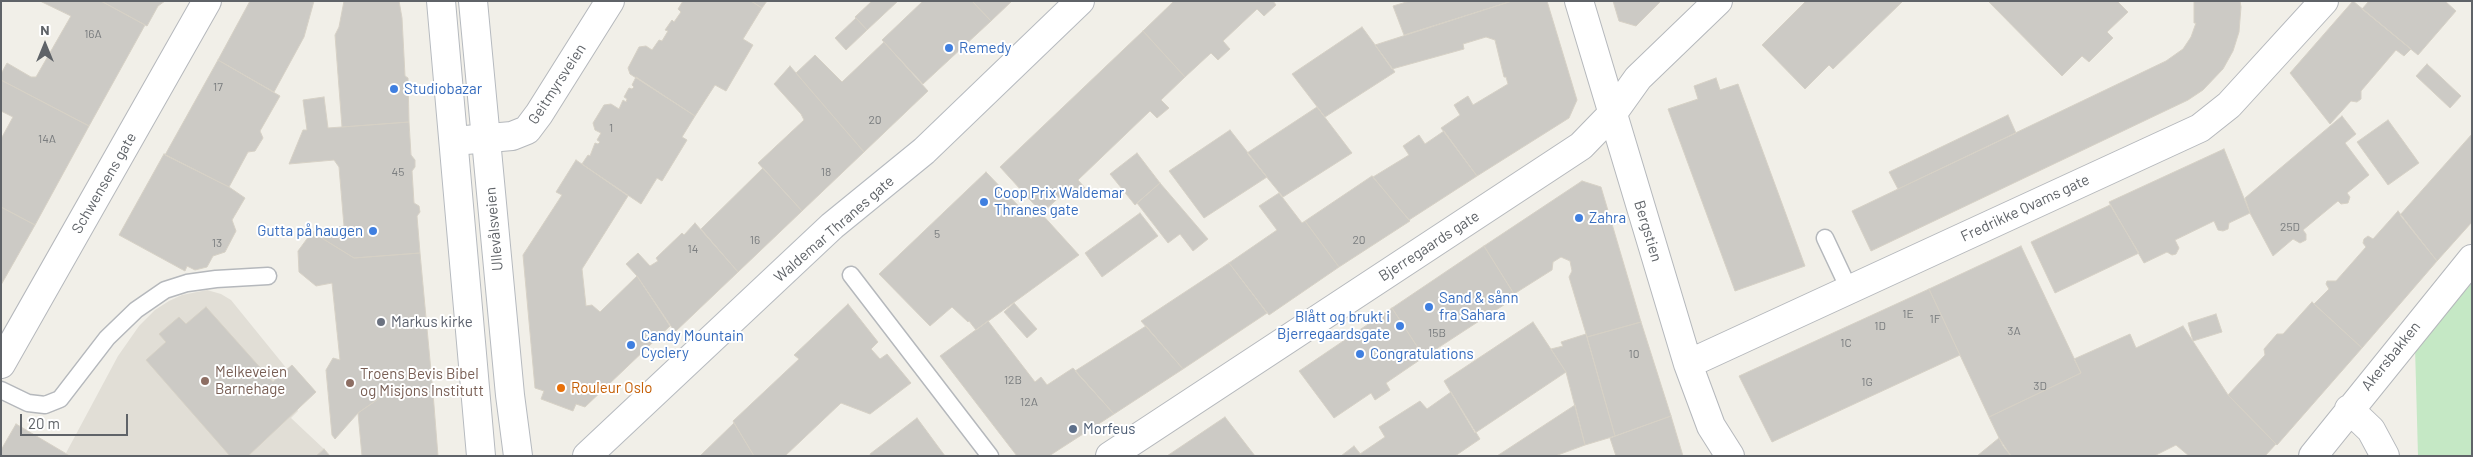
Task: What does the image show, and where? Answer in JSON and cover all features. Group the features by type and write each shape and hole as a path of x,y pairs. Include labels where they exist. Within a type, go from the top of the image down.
{"street":[{"name":"Schwensens gate","path":"1,364 208,1"},
{"path":"440,1 454,141 480,456"},
{"name":"Ullevålsveien","path":"472,1 510,395 518,456"},
{"name":"Geitmyrsveien","path":"454,141 512,136 526,130 539,114 610,1"},
{"name":"Waldemar Thranes gate","path":"587,456 832,226 924,151 1080,1"},
{"name":"Bergstien","path":"1579,1 1688,364 1711,426 1730,456"},
{"name":"Bjerregaards gate","path":"1110,456 1581,146 1613,113 1638,78 1718,1"},
{"name":"Fredrikke Qvams gate","path":"1688,364 2200,128 2229,105 2315,5"},
{"name":"Akersbakken","path":"2313,456 2349,409 2472,259"},
{"path":"2349,409 2371,430 2385,456"}],"lane":[{"path":"1824,238 1849,289"},
{"path":"851,275 990,456"},
{"path":"1,390 28,403 45,405 60,399 107,338 136,310 165,290 188,283 216,278 268,276"}],"shaded area":[{"name":"Melkeveien Barnehage","path":"207,290 221,294 231,300 287,369 292,365 316,392 297,409 298,411 291,418 324,449 316,456 70,456 66,453 118,356 139,326 155,310 169,301 182,295"}],"green space":[{"path":"2472,283 2472,456 2418,456 2415,347"}],"building":[{"path":"40,1 101,1 145,25 89,126 1,80 1,74 7,63 31,77 36,77 71,16"},
{"path":"101,1 165,1 158,6 147,26"},
{"path":"250,1 314,1 304,37 274,92 218,60"},
{"path":"344,1 399,1 402,18 405,76 408,78 409,122 342,127 335,35 339,27"},
{"path":"683,1 751,1 762,8 743,39 753,45 726,91 715,85 695,116 630,74 628,68 639,47 646,46 652,50 659,40 662,41 668,31 665,30 681,12 678,9"},
{"path":"751,1 767,1 762,8"},
{"path":"872,1 898,1 867,30 855,17"},
{"path":"923,1 972,1 991,21 923,84 882,40"},
{"path":"972,1 1012,1 991,21"},
{"path":"1174,1 1273,1 1276,5 1264,16 1257,9 1223,41 1230,49 1218,60 1211,53 1185,77 1143,31"},
{"path":"1410,1 1512,1 1404,35 1393,6"},
{"path":"1512,1 1547,1 1577,100 1569,118 1477,176 1441,128 1460,115 1454,105 1468,96 1473,105 1508,84 1506,77 1504,77 1495,40 1486,37 1463,44 1464,49 1392,69 1375,45"},
{"path":"1613,1 1661,1 1636,26 1619,21"},
{"path":"1806,1 1903,1 1833,69 1829,65 1805,89 1762,45"},
{"path":"1988,1 2117,1 2128,12 2107,32 2113,38 2089,62 2082,56 2062,76"},
{"path":"2194,1 2240,1 2241,7 2239,32 2233,51 2223,69 2203,90 2188,100 1871,251 1852,211 2166,61 2183,49 2191,37 2196,23 2194,23"},
{"path":"2353,1 2411,49 2404,56 2396,50 2361,91 2361,99 2357,102 2351,101 2330,124 2290,73"},
{"path":"2369,1 2445,1 2456,11 2418,55 2362,9"},
{"path":"856,18 867,30 846,50 835,38"},
{"path":"1362,27 1395,72 1325,117 1292,74"},
{"path":"1143,31 1185,77 1161,100 1169,108 1157,118 1150,111 1078,180 1085,188 1074,198 1067,190 1042,213 1000,167"},
{"path":"884,42 928,91 864,152 796,73 815,55 842,82"},
{"path":"218,60 280,96 260,131 263,138 255,151 248,152 229,187 165,155"},
{"path":"2427,64 2461,96 2450,108 2416,76"},
{"path":"790,66 864,152 802,211 758,163 804,120 801,114 774,84"},
{"path":"636,77 695,116 682,137 687,140 662,181 657,178 641,204 582,164 588,155 590,156 595,143 598,144 600,142 597,140 601,133 595,130 593,123 604,105 611,104 619,109 623,100 626,102 627,99 624,97 629,88 632,89 634,87 632,85"},
{"path":"1716,78 1720,90 1738,84 1805,266 1735,291 1668,109 1698,99 1694,86"},
{"path":"1,80 89,126 35,225 1,207 1,139 13,117 1,111"},
{"path":"324,97 328,128 409,122 411,155 415,160 415,167 412,171 414,203 419,206 420,212 417,216 420,253 354,258 312,232 344,226 339,167 334,160 289,164 303,130 307,130 303,100"},
{"path":"1317,107 1352,153 1283,197 1247,153"},
{"path":"2008,115 2016,133 1898,189 1889,172"},
{"path":"2342,116 2356,134 2345,143 2369,175 2347,193 2350,197 2348,203 2341,204 2338,201 2303,230 2306,234 2306,240 2300,243 2293,239 2273,256 2250,213 2245,198"},
{"path":"2388,120 2419,163 2388,185 2357,142"},
{"path":"1230,130 1267,177 1204,218 1169,171"},
{"path":"1444,131 1477,176 1409,220 1373,177 1409,155 1403,146 1419,135 1425,144"},
{"path":"2472,134 2472,222 2437,261 2400,215"},
{"path":"2224,149 2250,213 2229,223 2228,229 2223,231 2218,230 2214,221 2175,240 2179,248 2176,254 2172,255 2167,252 2144,263 2109,202"},
{"path":"1137,153 1160,183 1135,205 1110,174"},
{"path":"164,154 229,187 245,198 232,220 236,231 225,252 213,256 207,267 195,270 187,266 185,271 119,235"},
{"path":"576,160 628,196 582,269 586,306 592,305 600,312 637,276 670,326 585,407 576,404 573,411 541,399 544,391 535,388 523,255 562,195 556,192"},
{"path":"763,168 802,211 738,272 701,229"},
{"path":"986,172 1031,219 1039,211 1079,255 976,330 969,321 952,307 930,326 879,274"},
{"path":"1372,176 1410,221 1339,267 1305,221"},
{"path":"1582,181 1601,187 1641,322 1587,337 1569,277 1572,271 1570,261 1561,257 1553,262 1552,270 1514,294 1484,246"},
{"path":"1160,183 1208,239 1193,251 1180,234 1168,243 1137,203"},
{"path":"1279,193 1302,223 1305,221 1339,267 1269,315 1229,263 1277,230 1259,206"},
{"path":"2110,205 2139,253 2055,293 2031,242"},
{"path":"1,207 35,225 1,285"},
{"path":"2398,211 2437,261 2362,348 2314,304 2329,289 2326,284 2327,281 2336,281 2366,247 2363,243 2364,239 2368,236 2373,239"},
{"path":"1140,213 1158,236 1102,277 1085,253"},
{"path":"695,223 738,272 675,332 637,276 626,264 638,253 650,266 658,261 656,258 682,233 684,235"},
{"name":"Markus kirke","path":"312,232 354,258 420,253 433,393 381,397 358,413 335,439 332,435 326,370 333,358 340,360 332,283 316,286 299,272 298,251"},
{"path":"1484,246 1516,297 1424,357 1392,308"},
{"path":"2021,246 2081,373 1989,417 1929,289"},
{"path":"1229,263 1267,313 1183,369 1141,321"},
{"path":"1929,289 1960,355 1772,442 1739,376"},
{"path":"2312,302 2362,348 2277,445 2228,395 2265,355 2264,349 2277,334 2283,334"},
{"path":"1014,303 1037,329 1027,338 1004,312"},
{"path":"848,304 878,342 871,349 880,359 887,354 911,383 870,414 841,403 785,456 754,456 733,421 799,359 794,355"},
{"name":"Melkeveien Barnehage","path":"206,307 273,382 292,365 316,392 248,456 230,456 146,360 166,342 159,334 179,317 186,324"},
{"path":"1392,308 1424,357 1386,383 1390,390 1375,400 1371,393 1334,418 1299,371"},
{"path":"2216,314 2222,332 2193,341 2188,323"},
{"path":"988,321 1035,382 1041,377 1047,385 1073,368 1114,414 1049,456 1017,456 940,356"},
{"path":"1533,322 1566,372 1475,433 1444,381"},
{"path":"1641,322 1671,416 1615,436 1587,337"},
{"path":"1146,326 1183,369 1114,414 1075,371"},
{"path":"2183,326 2228,395 2276,444 2265,456 2189,456 2176,445 2154,456 2011,456 2003,446 1989,417 2081,373 2074,359 2130,334 2136,348"},
{"path":"1586,334 1615,436 1585,445 1566,372 1551,349 1563,346 1561,342"},
{"path":"1451,392 1480,439 1455,456 1362,456 1360,454 1385,437 1379,427 1420,401 1427,409"},
{"path":"433,393 438,456 362,456 358,413 381,397"},
{"path":"1575,405 1585,445 1555,456 1497,456"},
{"path":"1671,416 1683,456 1616,456 1610,438"},
{"path":"1225,417 1255,456 1167,456"},
{"path":"917,418 945,456 871,456 870,454"},
{"path":"734,423 754,456 700,456"},
{"path":"16,424 70,456 1,456 1,450"},
{"path":"1999,438 2011,456 1977,456"},
{"path":"1354,446 1362,456 1341,456"},
{"path":"324,449 330,456 316,456"}],"place":[{"name":"Remedy","path":"949,48"},
{"name":"Studiobazar","path":"394,89"},
{"name":"Coop Prix Waldemar Thranes gate","path":"984,202"},
{"name":"Zahra","path":"1579,218"},
{"name":"Gutta på haugen","path":"373,231"},
{"name":"Sand & sånn fra Sahara","path":"1429,307"},
{"name":"Markus kirke","path":"381,322"},
{"name":"Blått og brukt i Bjerregaardsgate","path":"1400,326"},
{"name":"Candy Mountain Cyclery","path":"631,345"},
{"name":"Congratulations","path":"1360,354"},
{"name":"Melkeveien Barnehage","path":"205,381"},
{"name":"Troens Bevis Bibel og Misjons Institutt","path":"350,383"},
{"name":"Rouleur Oslo","path":"561,388"},
{"name":"Morfeus","path":"1073,429"}]}
